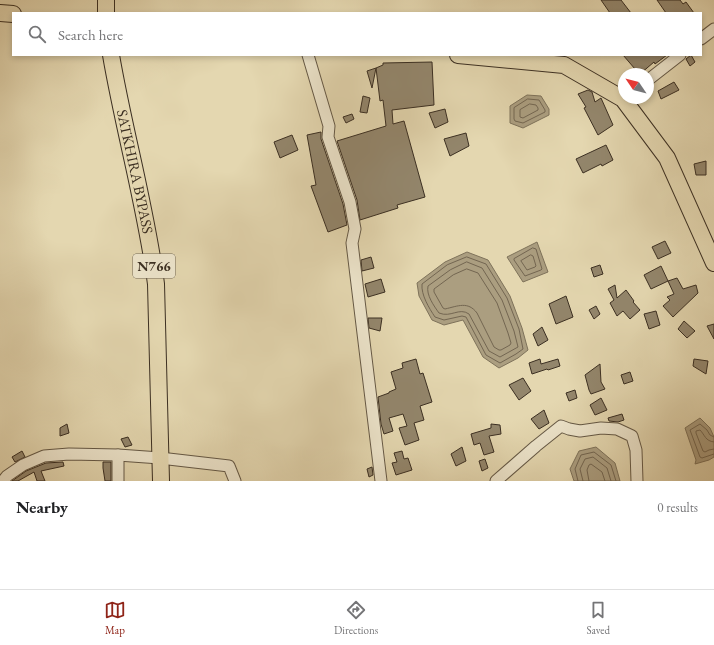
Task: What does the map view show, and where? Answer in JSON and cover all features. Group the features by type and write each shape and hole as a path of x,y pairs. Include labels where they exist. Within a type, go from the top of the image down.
{"highway":[{"path":"106,0 106,12"},
{"path":"0,13 12,14"},
{"name":"SATKHIRA BYPASS","path":"111,56 152,252 156,284 161,481"},
{"path":"469,56 564,65 618,96"},
{"path":"627,104 667,158 714,263"}],"street":[{"path":"702,38 714,29"},
{"path":"308,56 329,126 328,137 350,202 355,229 352,243 381,481"},
{"path":"654,75 679,56"},
{"path":"496,481 561,426 580,432 602,428 617,429 632,436 636,450 637,481"},
{"path":"3,481 7,476 23,465 44,456 69,454 160,458 229,466 235,481"},
{"path":"118,455 118,481"}],"water":[{"path":"527,95 541,96 549,109 549,115 523,128 510,123 510,106"},
{"path":"537,242 548,272 523,282 507,257"},
{"path":"467,252 488,260 510,296 522,328 528,350 518,358 499,368 483,357 463,320 444,325 432,320 419,296 417,283 445,262"},
{"path":"700,418 710,428 714,437 714,457 695,464 696,460 685,428"},
{"path":"596,447 615,463 620,481 574,481 570,469 579,451"}],"building":[{"path":"601,0 621,0 630,12 609,12"},
{"path":"657,0 680,0 683,4 686,2 693,12 665,12"},
{"path":"624,56 666,56 655,64 654,62 647,68 634,68"},
{"path":"692,56 695,62 690,66 686,59"},
{"path":"432,62 434,105 392,110 393,124 404,121 425,197 397,205 398,208 360,220 357,200 337,141 386,126 383,100 380,101 376,68 383,65 383,63"},
{"path":"376,68 372,88 367,71"},
{"path":"674,82 679,90 661,99 658,91"},
{"path":"588,90 592,92 595,102 601,98 613,125 598,135 584,108 586,107 578,94"},
{"path":"363,96 370,98 367,113 360,112"},
{"path":"445,109 448,122 435,128 429,113"},
{"path":"352,114 354,119 346,123 343,117"},
{"path":"321,132 321,139 343,204 347,225 328,232 311,186 316,185 307,135"},
{"path":"466,133 469,146 450,156 444,139"},
{"path":"292,135 298,150 280,158 274,142"},
{"path":"606,145 613,160 583,173 576,159"},
{"path":"706,161 706,175 696,175 694,164"},
{"path":"665,241 671,253 658,259 652,247"},
{"path":"371,257 374,268 362,271 361,260"},
{"path":"600,265 603,274 594,277 591,268"},
{"path":"661,266 668,281 651,289 644,275"},
{"path":"677,278 683,289 696,285 698,293 673,317 663,306 670,300 667,297 674,294 668,281"},
{"path":"381,279 385,292 368,297 365,284"},
{"path":"615,285 617,298 626,290 640,310 630,319 623,311 617,316 610,303 614,300 608,289"},
{"path":"566,296 573,317 556,324 549,304"},
{"path":"596,306 600,314 594,319 589,310"},
{"path":"656,311 660,325 649,329 644,314"},
{"path":"368,318 382,318 380,331 369,328"},
{"path":"684,321 695,331 687,338 678,329"},
{"path":"714,324 714,339 707,326"},
{"path":"542,327 548,340 538,346 533,334"},
{"path":"416,359 420,374 423,373 432,402 420,406 424,420 414,423 419,440 405,445 399,428 407,426 403,414 389,418 393,431 384,434 381,424 378,397 396,389 391,372 403,368 402,363"},
{"path":"540,359 541,364 558,359 560,366 532,374 529,363"},
{"path":"694,359 708,361 706,374 693,366"},
{"path":"600,364 601,382 605,389 591,394 585,375"},
{"path":"630,372 633,381 624,384 621,375"},
{"path":"523,378 531,391 519,400 509,385"},
{"path":"575,390 577,398 569,401 566,393"},
{"path":"601,398 607,410 595,415 590,405"},
{"path":"544,410 549,423 539,429 531,419"},
{"path":"622,414 624,420 618,422 609,421 608,418"},
{"path":"67,424 69,433 60,436 60,428"},
{"path":"491,424 500,425 501,434 489,436 494,452 484,455 480,443 474,445 471,434 491,428"},
{"path":"128,437 132,445 125,447 121,439"},
{"path":"462,447 466,461 456,466 451,454"},
{"path":"22,451 25,457 15,462 12,457"},
{"path":"402,451 404,459 408,458 412,470 396,475 392,463 397,462 394,453"},
{"path":"485,459 488,468 482,471 479,461"},
{"path":"63,462 64,466 41,471 45,481 37,481 34,472 18,481 12,481 26,471 46,463"},
{"path":"103,462 111,462 111,481 105,481"},
{"path":"372,467 373,475 369,477 367,469"}]}
